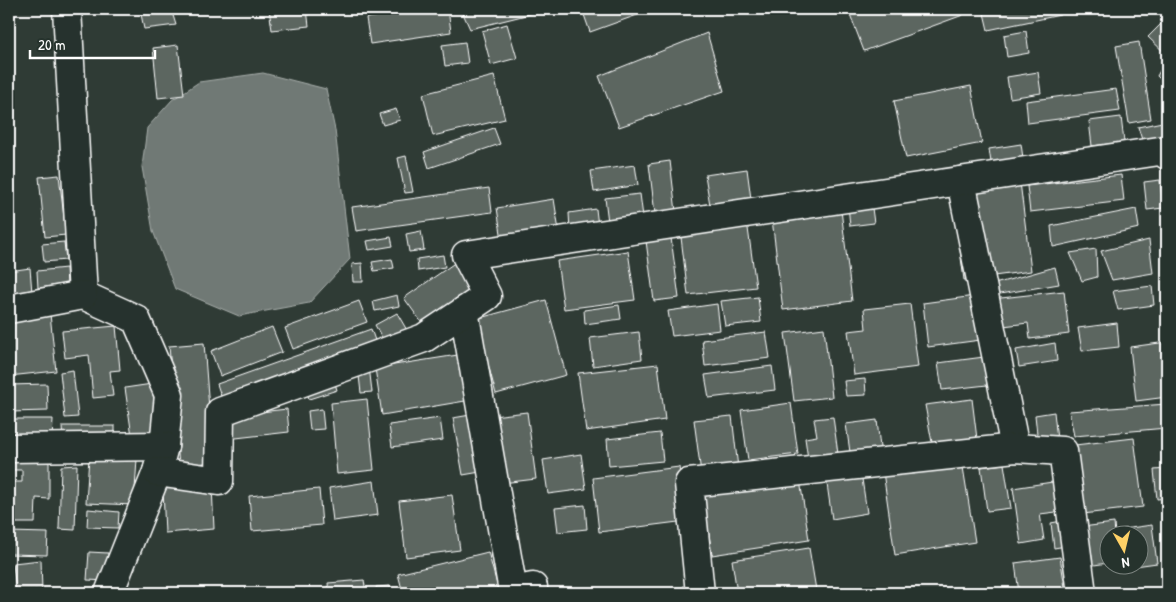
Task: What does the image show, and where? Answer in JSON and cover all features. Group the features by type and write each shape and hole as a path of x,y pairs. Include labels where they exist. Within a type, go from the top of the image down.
{"street":[{"path":"67,9 83,295"},
{"path":"157,472 219,481 220,412 424,338 487,296 466,255 1166,150 1167,155"},
{"path":"962,181 1015,448"},
{"path":"9,309 83,295 136,318 169,395 164,446 157,472 107,593"},
{"path":"464,312 517,593"},
{"path":"9,448 164,446"},
{"path":"700,593 689,483 1015,448 1063,451 1082,593"}],"shaded area":[{"path":"263,73 326,89 335,130 350,259 309,303 239,316 175,289 153,231 142,167 147,128 172,100 199,82"}],"building":[{"path":"140,9 171,9 176,25 144,29"},
{"path":"269,9 307,9 309,26 272,30"},
{"path":"431,9 448,9 451,32 370,44 366,18"},
{"path":"461,9 546,9 546,10 470,29"},
{"path":"582,9 654,9 590,32"},
{"path":"848,9 960,9 963,15 864,51"},
{"path":"983,9 1059,9 1060,15 988,30"},
{"path":"1167,18 1167,55 1148,37"},
{"path":"507,24 517,58 491,65 482,31"},
{"path":"1026,31 1029,53 1007,57 1004,35"},
{"path":"707,33 724,91 619,127 599,76"},
{"path":"465,42 468,63 445,66 442,45"},
{"path":"1139,42 1151,119 1129,123 1116,46"},
{"path":"178,45 184,95 158,98 153,48"},
{"path":"1167,58 1167,86 1157,76"},
{"path":"1038,72 1041,93 1010,98 1007,77"},
{"path":"494,76 505,119 433,136 423,94"},
{"path":"971,86 982,143 906,158 894,101"},
{"path":"1116,89 1120,111 1028,123 1026,101"},
{"path":"396,109 400,120 383,125 379,114"},
{"path":"1121,117 1124,142 1092,146 1089,121"},
{"path":"1167,121 1167,143 1144,146 1138,127"},
{"path":"494,128 500,144 429,168 424,152"},
{"path":"1021,144 1024,165 992,169 989,149"},
{"path":"406,156 413,192 405,193 398,158"},
{"path":"670,161 676,212 655,214 649,164"},
{"path":"635,165 638,185 594,192 591,171"},
{"path":"747,169 751,199 710,205 705,175"},
{"path":"59,175 66,235 45,237 39,177"},
{"path":"1121,175 1124,201 1030,212 1027,186"},
{"path":"1160,180 1163,208 1147,210 1144,182"},
{"path":"1020,182 1031,271 964,280 952,190"},
{"path":"489,188 492,212 356,231 352,207"},
{"path":"640,194 643,217 608,222 605,198"},
{"path":"554,199 559,231 502,240 497,208"},
{"path":"871,201 874,223 850,226 848,205"},
{"path":"596,209 598,226 570,230 569,213"},
{"path":"1136,209 1139,228 1053,247 1051,226"},
{"path":"841,210 852,301 783,310 772,219"},
{"path":"747,221 756,287 688,295 680,229"},
{"path":"421,231 424,250 409,252 406,234"},
{"path":"391,237 393,246 369,250 367,241"},
{"path":"671,238 679,298 654,301 646,241"},
{"path":"1149,240 1153,273 1112,280 1101,251"},
{"path":"64,242 66,260 44,262 42,244"},
{"path":"1096,249 1097,277 1082,281 1070,253"},
{"path":"628,251 635,300 564,309 557,261"},
{"path":"443,255 445,267 418,271 417,259"},
{"path":"392,259 394,268 374,271 372,262"},
{"path":"456,262 479,294 427,330 404,298"},
{"path":"362,263 363,282 353,282 352,264"},
{"path":"1055,267 1059,284 994,295 991,285"},
{"path":"30,268 32,293 9,295 9,271"},
{"path":"66,268 67,285 38,288 37,271"},
{"path":"1152,286 1154,305 1118,310 1113,291"},
{"path":"1064,291 1069,334 1030,339 1028,323 995,327 992,299"},
{"path":"397,295 399,306 375,311 373,301"},
{"path":"982,295 988,339 928,347 923,303"},
{"path":"758,297 761,322 725,326 721,301"},
{"path":"546,300 566,375 496,394 476,319"},
{"path":"359,301 367,322 293,349 285,328"},
{"path":"717,304 720,330 672,336 668,311"},
{"path":"910,304 918,367 854,375 848,331 866,329 864,309"},
{"path":"619,305 621,319 585,324 584,310"},
{"path":"397,313 408,332 386,345 375,325"},
{"path":"50,314 56,371 9,376 9,319"},
{"path":"1117,323 1119,347 1082,351 1078,328"},
{"path":"116,326 120,370 110,371 113,396 93,398 89,355 65,358 62,331"},
{"path":"272,327 282,352 220,376 211,351"},
{"path":"824,328 832,397 794,401 785,333"},
{"path":"371,329 378,349 224,405 217,384"},
{"path":"639,332 642,359 593,366 590,338"},
{"path":"766,332 770,358 705,366 702,340"},
{"path":"1167,342 1167,397 1136,401 1130,347"},
{"path":"204,343 213,462 179,466 169,346"},
{"path":"1055,343 1057,361 1019,367 1016,350"},
{"path":"464,354 471,400 382,415 375,368"},
{"path":"984,357 987,385 942,390 938,363"},
{"path":"658,364 665,420 586,431 578,373"},
{"path":"369,366 372,392 361,393 358,367"},
{"path":"772,366 775,390 709,398 705,375"},
{"path":"73,370 78,417 65,418 60,372"},
{"path":"865,379 866,395 846,396 844,381"},
{"path":"334,380 337,390 309,399 306,388"},
{"path":"47,384 48,411 9,412 9,385"},
{"path":"152,384 158,432 132,436 125,388"},
{"path":"367,399 374,470 337,474 331,403"},
{"path":"972,399 978,447 934,453 925,405"},
{"path":"791,403 798,454 748,460 741,410"},
{"path":"1167,404 1167,428 1074,436 1069,411"},
{"path":"287,409 289,432 227,439 225,416"},
{"path":"322,409 324,429 310,430 308,411"},
{"path":"527,412 536,479 502,483 493,416"},
{"path":"1054,412 1057,440 1038,443 1035,415"},
{"path":"476,414 486,471 463,475 453,418"},
{"path":"732,416 738,468 701,473 694,420"},
{"path":"833,417 838,454 808,459 805,438 817,436 814,419"},
{"path":"440,418 443,440 392,447 389,425"},
{"path":"12,419 53,419 52,442 12,442"},
{"path":"877,420 880,448 850,452 846,424"},
{"path":"62,426 115,426 115,443 63,444"},
{"path":"660,433 663,461 609,466 607,439"},
{"path":"1134,438 1143,507 1083,514 1075,445"},
{"path":"581,454 586,489 548,494 543,460"},
{"path":"9,457 49,459 49,499 36,498 35,523 9,523 9,482 22,482 22,470 9,470"},
{"path":"89,457 137,459 134,505 86,503"},
{"path":"962,461 975,542 895,555 883,472"},
{"path":"1004,464 1011,508 987,511 981,467"},
{"path":"77,465 75,530 59,529 61,466"},
{"path":"679,467 686,521 599,532 593,478"},
{"path":"1167,469 1167,498 1157,499 1154,470"},
{"path":"861,472 867,513 832,519 826,477"},
{"path":"800,480 809,540 712,555 703,494"},
{"path":"374,481 378,515 333,521 329,488"},
{"path":"1059,481 1064,511 1040,514 1044,540 1021,544 1013,488"},
{"path":"212,486 214,529 165,533 163,489"},
{"path":"319,489 322,525 252,531 249,496"},
{"path":"452,495 460,550 406,557 399,501"},
{"path":"585,505 587,529 558,532 555,508"},
{"path":"88,509 119,512 118,528 87,527"},
{"path":"1167,509 1167,555 1162,510"},
{"path":"1067,520 1072,545 1054,548 1051,523"},
{"path":"1098,525 1098,564 1087,566 1082,527"},
{"path":"1152,525 1157,563 1148,564 1148,526"},
{"path":"9,532 48,533 47,555 9,554"},
{"path":"809,548 816,590 793,593 737,593 732,560"},
{"path":"89,552 108,553 107,581 87,580"},
{"path":"488,552 498,588 479,593 403,593 398,574"},
{"path":"1060,557 1066,593 1019,593 1015,563"},
{"path":"41,560 42,591 16,592 13,563"},
{"path":"1167,564 1167,588 1165,588 1163,565"},
{"path":"364,580 366,593 329,593 328,583"},
{"path":"390,586 391,593 377,593 376,587"},
{"path":"684,587 685,593 655,593 655,592"},
{"path":"296,590 296,593 260,593"}]}
